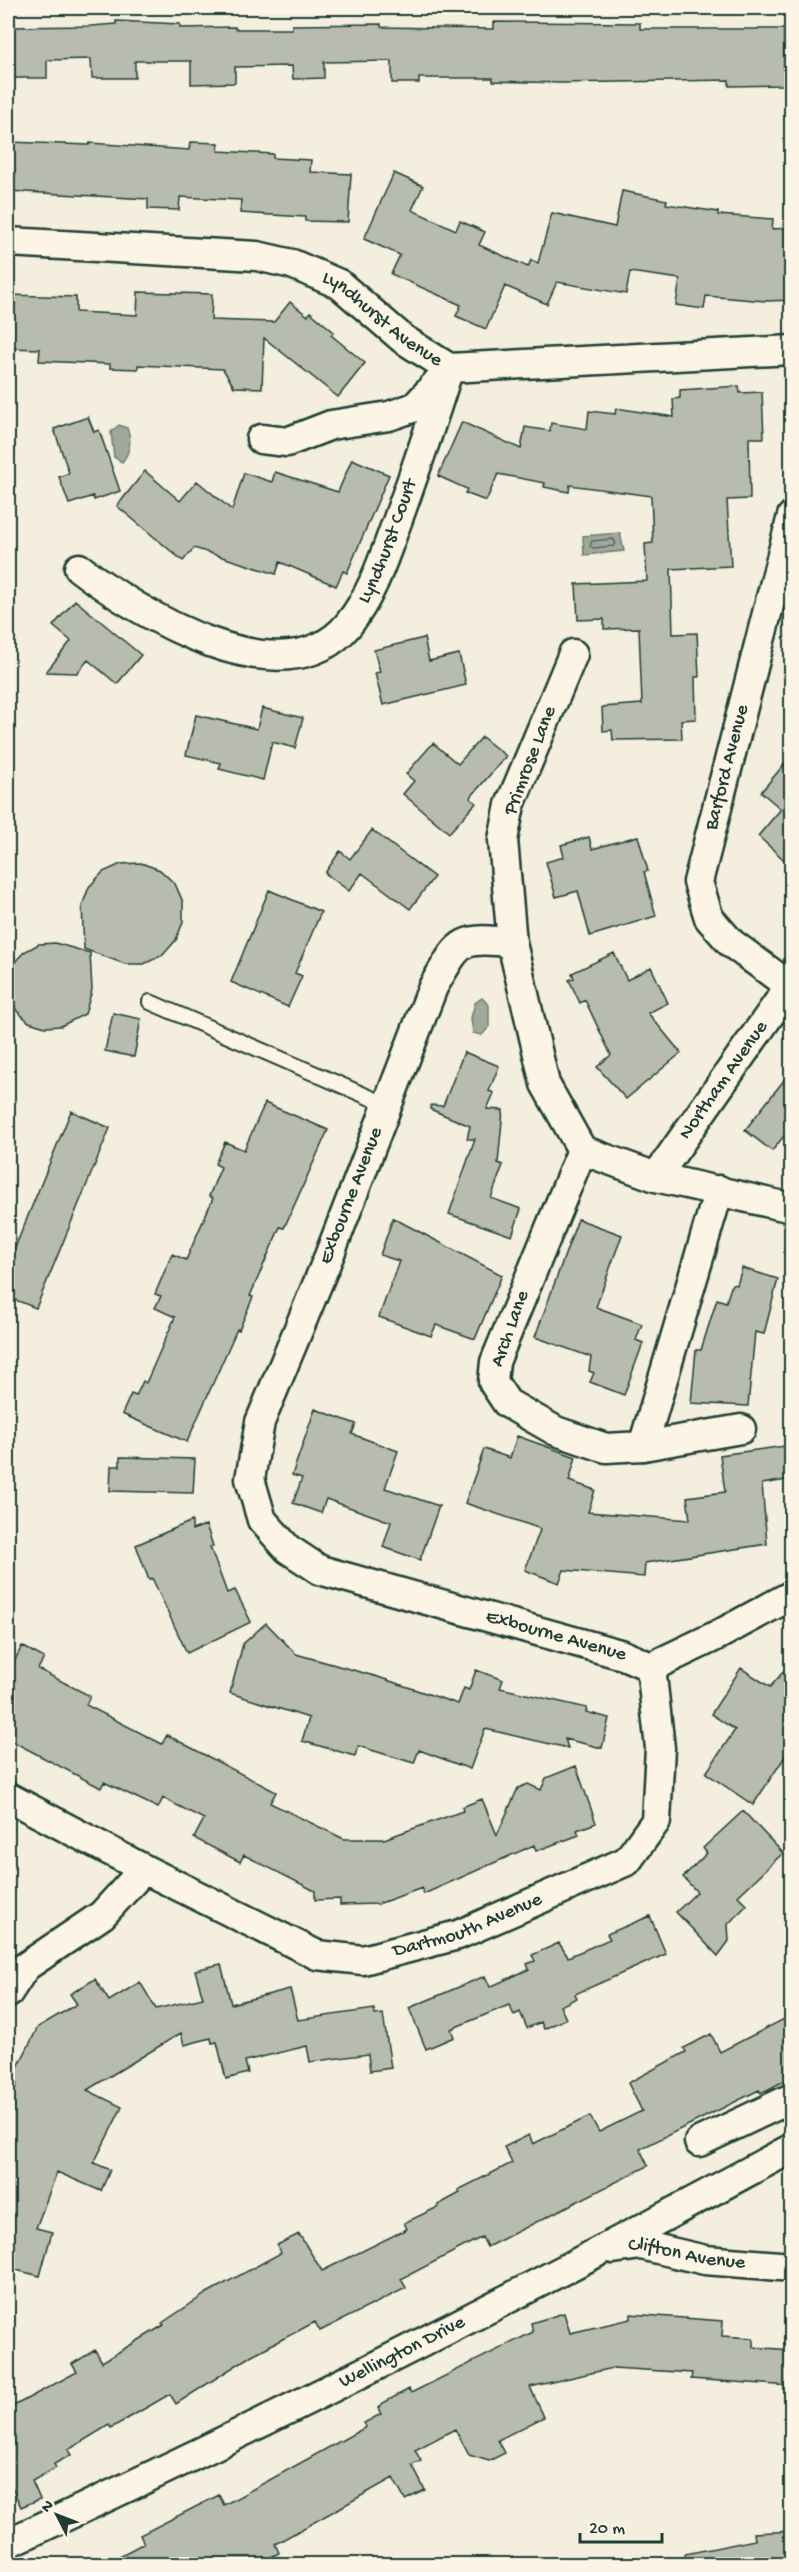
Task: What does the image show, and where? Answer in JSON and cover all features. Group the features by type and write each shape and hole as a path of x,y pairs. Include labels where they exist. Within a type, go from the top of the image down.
{"street":[{"name":"Lyndhurst Avenue","path":"8,242 257,256 292,264 339,284 403,339 449,368 792,350"},
{"path":"261,439 287,442 331,426 389,416 415,408 449,368"},
{"name":"Lyndhurst Court","path":"79,568 113,594 163,624 211,643 287,656 314,650 346,626 374,585 449,368"},
{"name":"Barford Avenue","path":"790,984 731,943 709,918 698,882 792,516"},
{"name":"Primrose Lane","path":"512,943 503,840 510,805 573,654"},
{"name":"Exbourne Avenue","path":"512,943 479,938 455,949 433,987 260,1422 250,1479 262,1521 288,1549 320,1570 623,1655 651,1667"},
{"path":"512,943 545,1084 582,1150 656,1177 792,1208"},
{"name":"Northam Avenue","path":"656,1177 790,984"},
{"name":"Arch Lane","path":"582,1150 495,1362 493,1382 507,1404 556,1431 606,1448 643,1446 741,1429"},
{"path":"643,1446 719,1190"},
{"path":"651,1667 720,1634 792,1595"},
{"name":"Dartmouth Avenue","path":"8,1797 144,1869 317,1955 363,1960 458,1935 627,1861 656,1821 660,1748 651,1667"},
{"path":"8,1993 25,1967 102,1915 144,1869"},
{"path":"699,2142 792,2097"},
{"name":"Wellington Drive","path":"8,2543 121,2491 584,2261 792,2148"},
{"name":"Clifton Avenue","path":"584,2261 614,2248 641,2245 705,2260 792,2267"}],"lane":[{"path":"150,1002 387,1105"}],"water":[{"path":"119,425 127,428 130,441 122,462 114,457 111,432"},
{"path":"620,533 624,551 584,555 583,536"},
{"path":"482,998 489,1005 489,1027 482,1035 473,1033 471,1018 475,1003"}],"building":[{"path":"116,21 180,24 180,28 235,27 235,29 292,29 292,25 381,24 381,27 494,29 494,22 640,23 640,29 784,29 784,85 729,86 729,80 561,83 493,81 493,78 419,78 419,83 392,83 392,61 324,62 324,78 293,79 292,66 235,67 235,83 191,84 191,61 135,61 135,78 92,78 91,59 47,60 47,78 13,78 12,27 91,26 116,24"},
{"path":"8,142 89,145 90,143 189,150 190,142 219,143 218,151 273,154 273,158 311,160 310,172 351,174 348,222 305,221 305,217 240,213 241,200 180,197 179,210 148,209 148,199 8,191"},
{"path":"394,173 423,186 412,210 456,230 460,221 485,232 479,245 528,267 531,260 538,263 552,213 615,227 622,191 667,200 666,204 718,212 718,215 773,219 772,229 792,228 792,300 766,301 706,296 704,309 676,305 680,279 630,272 626,294 557,282 547,304 505,286 486,329 456,316 461,305 391,274 400,255 364,239"},
{"path":"138,292 212,294 211,320 274,322 290,302 308,316 310,312 334,332 331,335 365,363 338,397 264,338 262,388 234,387 223,369 138,365 138,369 110,368 110,364 39,361 40,349 8,348 8,295 76,297 76,312 137,315"},
{"path":"739,386 740,393 762,392 764,438 749,438 750,499 727,500 731,566 671,569 673,634 697,633 699,677 695,677 696,719 681,720 682,739 613,740 612,730 603,731 602,707 642,704 639,628 604,629 604,619 578,620 576,584 647,581 645,544 653,543 651,496 570,485 569,492 544,487 545,483 498,474 486,501 465,493 467,489 438,476 462,422 521,449 525,427 550,431 551,423 587,429 589,411 615,414 616,408 674,417 673,399 680,398 680,390"},
{"path":"88,417 94,432 99,430 120,491 94,500 93,496 69,504 59,477 69,473 54,429"},
{"path":"352,459 389,475 347,573 343,571 336,586 280,562 276,574 194,548 183,561 117,506 145,471 180,501 197,481 232,510 244,473 272,482 275,472 338,492"},
{"path":"75,600 141,655 117,684 88,660 77,673 46,672 71,641 53,626"},
{"path":"424,638 429,661 459,654 466,685 383,705 375,673 380,672 374,650"},
{"path":"262,708 303,718 295,748 272,742 263,780 219,769 221,763 186,755 196,715 257,729"},
{"path":"482,737 506,756 470,798 476,803 449,833 403,794 414,781 406,774 433,743 458,764"},
{"path":"792,755 792,867 758,836 781,809 761,792"},
{"path":"372,830 434,877 410,909 362,873 349,891 325,873 340,851 350,859"},
{"path":"638,836 648,871 644,872 656,916 590,936 578,891 556,897 546,862 564,857 561,845 589,837 592,849"},
{"path":"141,863 160,870 175,884 183,902 183,922 176,940 163,955 144,964 125,964 84,949 82,906 89,887 103,872 121,864"},
{"path":"269,890 321,912 295,973 302,976 288,1007 231,982"},
{"path":"55,943 90,953 92,990 85,1014 61,1026 45,1027 29,1022 17,1011 9,996 8,980 13,964 24,952 39,944"},
{"path":"614,953 627,980 651,967 668,1003 648,1013 681,1053 626,1099 597,1067 611,1055 585,1000 580,1003 569,980 574,978 572,973"},
{"path":"113,1013 141,1019 134,1057 105,1051"},
{"path":"464,1052 499,1066 489,1091 494,1093 487,1109 503,1110 498,1163 503,1165 491,1198 521,1209 512,1236 449,1214 475,1139 467,1139 470,1126 430,1109 431,1105 443,1106"},
{"path":"792,1070 792,1126 772,1151 745,1130"},
{"path":"265,1103 328,1130 284,1228 280,1227 250,1296 253,1297 239,1330 237,1329 187,1442 122,1414 131,1394 136,1396 143,1381 146,1383 175,1317 155,1308 161,1296 155,1294 172,1254 186,1260 213,1198 209,1196 221,1167 215,1164 225,1142 244,1150"},
{"path":"71,1111 110,1128 36,1308 8,1297 8,1248 14,1250"},
{"path":"393,1218 502,1275 475,1339 436,1325 431,1336 379,1317 399,1261 380,1255"},
{"path":"578,1219 622,1235 596,1307 642,1324 636,1340 643,1343 624,1395 590,1382 594,1373 589,1371 591,1357 535,1337"},
{"path":"742,1268 778,1279 764,1334 755,1332 748,1406 691,1403 696,1350 701,1350 717,1299 726,1302 732,1284 737,1285"},
{"path":"315,1409 356,1424 352,1434 398,1451 385,1488 439,1506 420,1560 383,1547 391,1522 326,1499 321,1513 293,1503 302,1478 292,1475"},
{"path":"517,1436 576,1457 569,1481 595,1490 588,1512 690,1520 687,1497 725,1492 720,1455 792,1445 792,1479 762,1484 767,1544 645,1563 644,1577 564,1570 559,1583 525,1570 540,1530 538,1528 465,1503 484,1449 510,1458"},
{"path":"120,1457 195,1459 193,1493 110,1491 111,1466 120,1466"},
{"path":"192,1521 192,1530 206,1525 213,1546 210,1547 227,1593 235,1590 251,1622 187,1653 152,1578 149,1580 136,1545"},
{"path":"266,1623 296,1654 378,1677 458,1704 464,1688 469,1690 476,1670 503,1680 500,1688 587,1708 586,1712 609,1718 602,1748 565,1739 568,1748 485,1729 470,1769 419,1750 414,1763 358,1746 355,1756 302,1741 309,1718 230,1693 243,1644"},
{"path":"22,1646 44,1658 38,1669 90,1696 86,1705 162,1744 167,1735 276,1792 270,1803 344,1839 384,1839 463,1811 462,1807 482,1799 497,1835 518,1788 528,1784 541,1790 546,1778 576,1766 596,1823 577,1830 579,1835 536,1851 534,1845 424,1894 422,1888 378,1904 340,1905 340,1899 315,1900 315,1891 244,1855 240,1862 194,1838 204,1819 163,1798 158,1808 104,1782 101,1788 8,1739 8,1674"},
{"path":"792,1662 792,1746 753,1805 706,1773 735,1730 711,1714 741,1668 770,1687"},
{"path":"743,1811 783,1853 738,1896 747,1905 728,1924 729,1941 718,1956 676,1912 697,1892 683,1877 707,1853 703,1848"},
{"path":"650,1916 666,1954 575,1994 577,1998 560,2006 566,2019 544,2029 541,2022 527,2028 520,2012 514,2015 509,2005 451,2029 454,2037 426,2049 409,2008 485,1976 490,1987 529,1969 527,1964 535,1961 532,1955 559,1943 568,1957 610,1939 607,1934"},
{"path":"221,1964 231,2004 290,1989 298,2020 374,2009 375,2015 383,2014 391,2068 370,2071 368,2054 310,2062 307,2046 245,2061 248,2073 226,2079 217,2042 212,2043 211,2038 184,2045 181,2033 87,2090 122,2107 94,2163 110,2170 101,2191 57,2172 36,2228 52,2232 40,2276 8,2268 8,2105 17,2084 11,2081 38,2027 77,2004 70,1994 95,1979 109,2001 140,1982 156,2009 203,1998 195,1970"},
{"path":"792,2015 792,2077 761,2093 759,2090 640,2149 648,2166 487,2247 482,2237 401,2279 406,2288 320,2331 315,2322 252,2355 176,2404 170,2394 111,2428 109,2425 68,2450 71,2455 54,2464 56,2468 32,2481 40,2499 21,2507 8,2478 8,2409 77,2372 72,2364 95,2350 102,2362 164,2325 162,2323 207,2293 281,2253 277,2245 299,2234 322,2271 407,2229 404,2223 438,2207 460,2193 458,2190 512,2163 504,2147 529,2135 533,2144 590,2116 599,2132 642,2111 628,2083 686,2052 684,2048 711,2034 720,2052"},
{"path":"564,2313 570,2333 631,2319 631,2314 723,2321 722,2336 753,2338 753,2347 792,2350 792,2386 691,2379 692,2373 613,2368 530,2387 544,2417 498,2440 505,2453 489,2461 469,2455 455,2429 415,2450 421,2461 412,2465 425,2490 405,2500 393,2478 275,2544 279,2553 256,2565 103,2565 144,2543 140,2535 219,2495 224,2505 366,2427 364,2423 381,2414 378,2408 383,2403 409,2389 411,2393 533,2332 531,2323"},
{"path":"792,2531 792,2565 686,2565 685,2554 755,2540 754,2533"}]}
